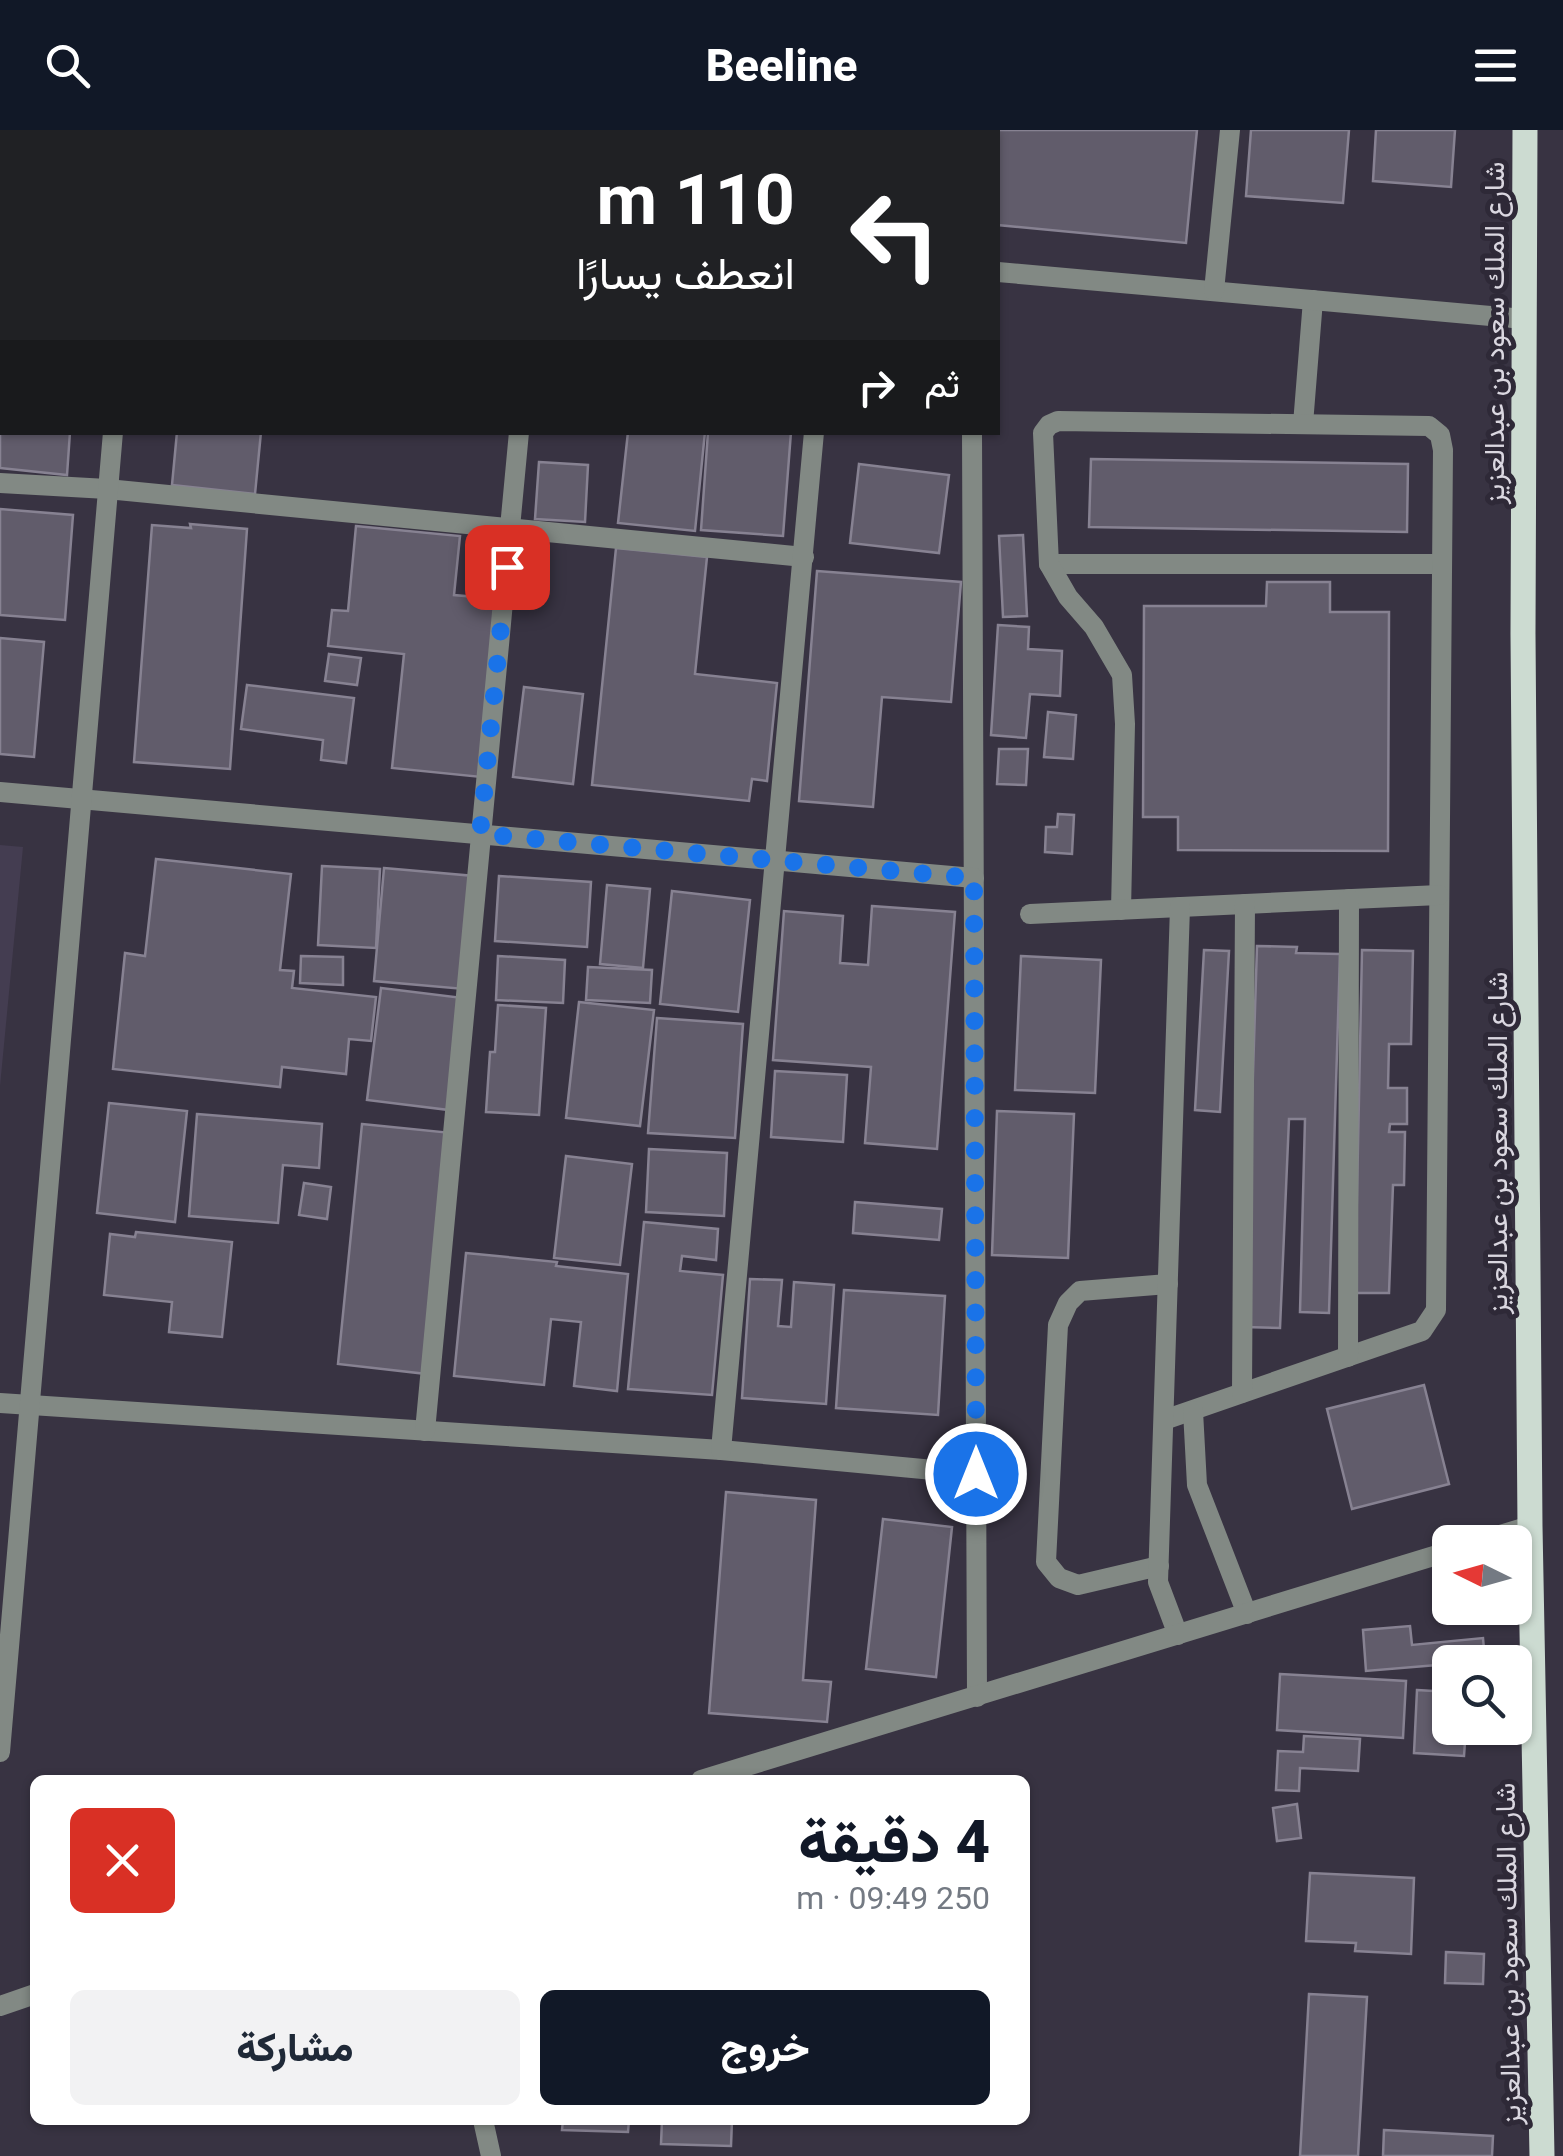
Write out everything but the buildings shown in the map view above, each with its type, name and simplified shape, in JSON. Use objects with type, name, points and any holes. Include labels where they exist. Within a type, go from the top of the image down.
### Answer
[{"type":"main road","name":"شارع الملك سعود بن عبدالعزيز","points":[[1524,130],[1523,634],[1530,1525]]},
{"type":"main road","name":"شارع الملك سعود بن عبدالعزيز","points":[[1532,1625],[1542,2156]]},
{"type":"street","points":[[1214,291],[1230,130]]},
{"type":"street","points":[[1000,272],[1524,319]]},
{"type":"street","points":[[1303,424],[1313,300]]},
{"type":"street","points":[[1121,910],[1122,675],[1049,564],[1043,433],[1058,421],[1428,426],[1440,434],[1443,450],[1436,1310],[1422,1332],[1164,1420]]},
{"type":"street","points":[[0,1752],[112,435]]},
{"type":"street","points":[[425,1431],[519,435]]},
{"type":"street","points":[[720,1450],[814,435]]},
{"type":"street","points":[[972,435],[977,1697]]},
{"type":"street","points":[[0,483],[107,489],[804,557]]},
{"type":"street","points":[[1049,564],[1442,564]]},
{"type":"street","points":[[0,792],[974,878]]},
{"type":"street","points":[[1030,914],[1439,895]]},
{"type":"street","points":[[1348,1357],[1349,899]]},
{"type":"street","points":[[1242,1394],[1245,904]]},
{"type":"street","points":[[1178,1635],[1158,1582],[1180,907]]},
{"type":"street","points":[[1159,1566],[1078,1585],[1059,1578],[1046,1562],[1058,1325],[1068,1303],[1080,1291],[1168,1284]]},
{"type":"street","points":[[0,1403],[720,1450],[976,1474]]},
{"type":"street","points":[[1193,1410],[1196,1485],[1247,1614]]},
{"type":"street","points":[[719,1775],[1432,1557]]},
{"type":"street","points":[[0,2006],[30,1996]]},
{"type":"street","points":[[484,2125],[490,2156]]},
{"type":"shaded area","points":[[0,845],[23,847],[0,1086]]},
{"type":"route","points":[[507,567],[480,834],[974,878],[976,1474]]}]
